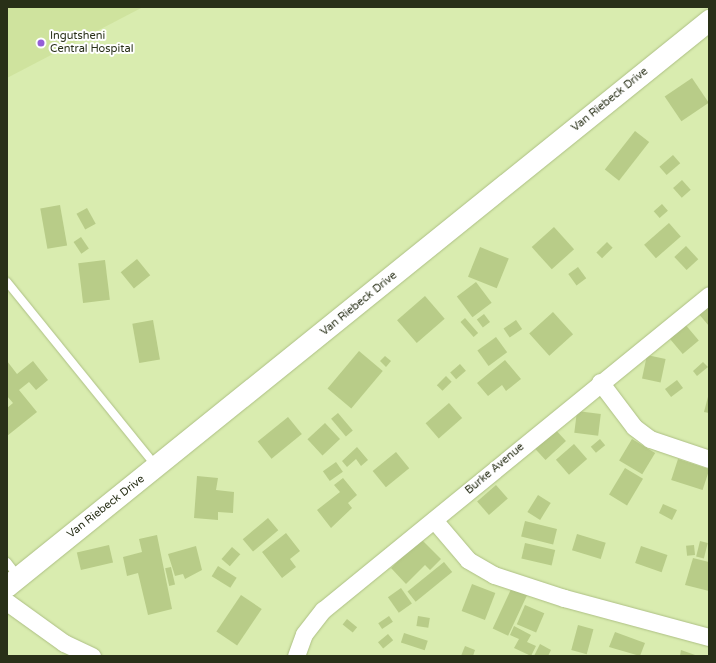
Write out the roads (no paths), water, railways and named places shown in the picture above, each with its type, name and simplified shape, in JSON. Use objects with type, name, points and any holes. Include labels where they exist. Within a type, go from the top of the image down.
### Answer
[{"type":"street","name":"Van Riebeck Drive","points":[[11,575],[157,468],[709,20]]},
{"type":"street","name":"Burke Avenue","points":[[296,656],[304,634],[323,610],[600,382],[709,295]]},
{"type":"street","points":[[600,382],[634,427],[650,440],[709,459]]},
{"type":"street","points":[[434,520],[468,560],[494,575],[564,598],[709,637]]},
{"type":"street","points":[[7,602],[64,643],[92,656]]},
{"type":"lane","points":[[7,282],[157,468]]},
{"type":"place","name":"Ingutsheni Central Hospital","points":[[41,43]]}]
